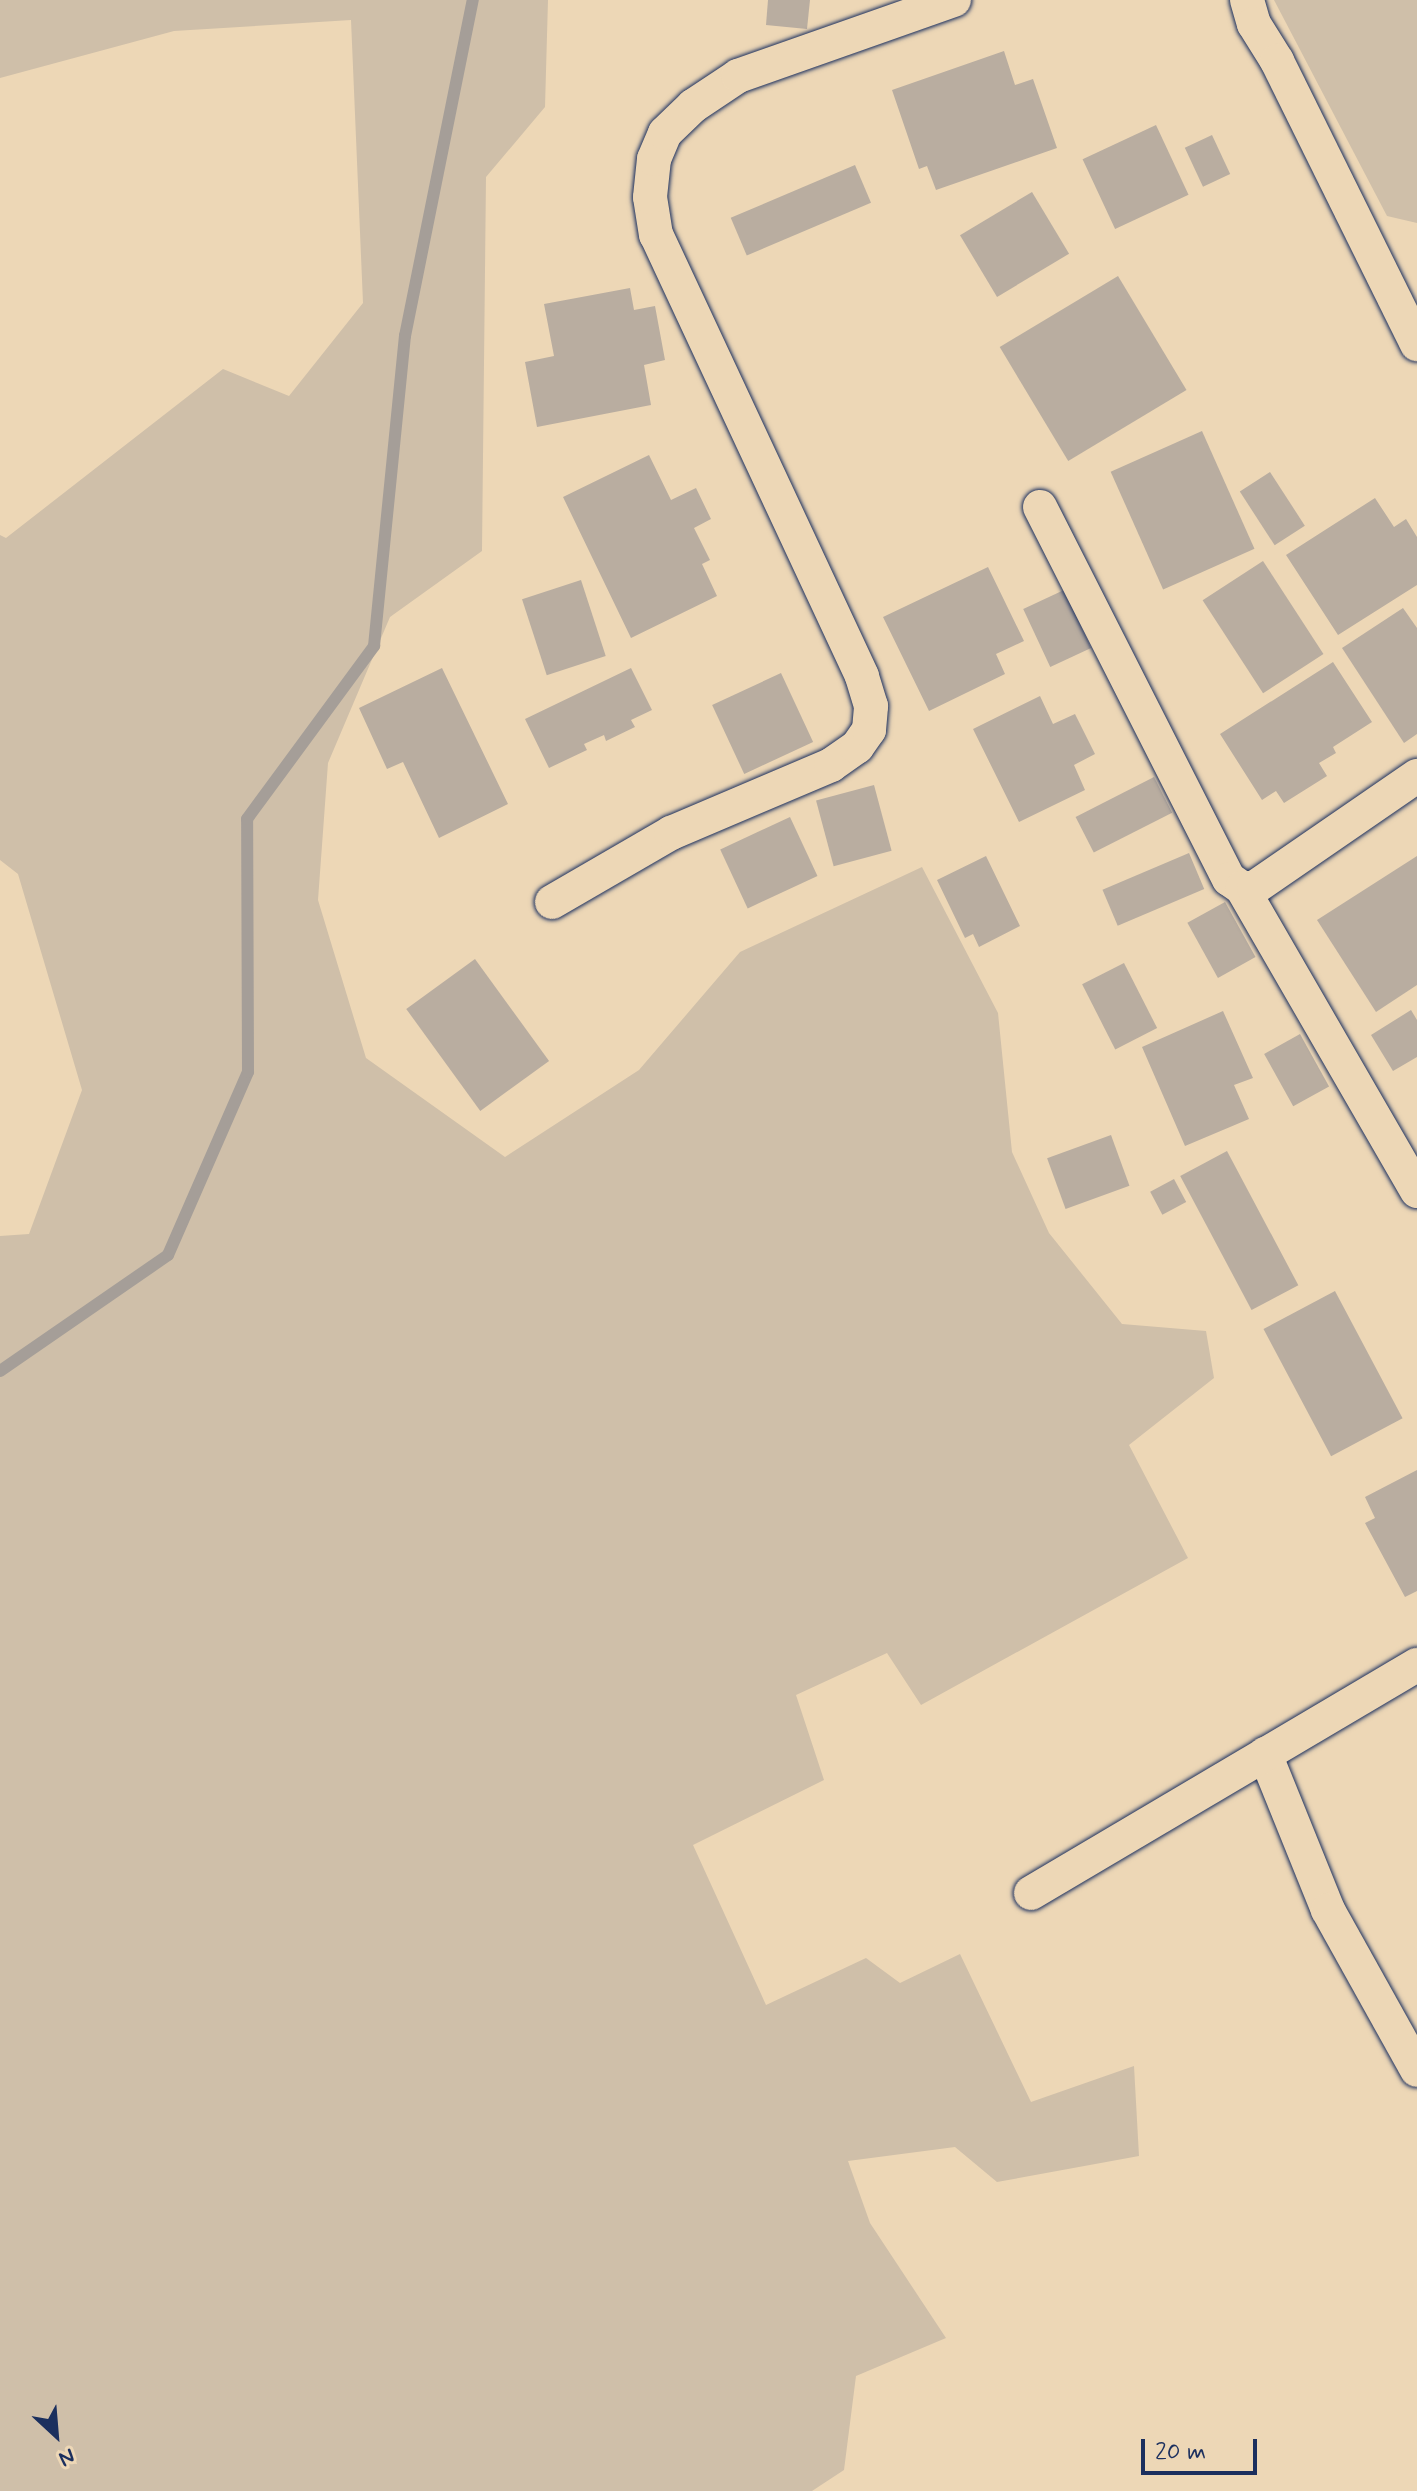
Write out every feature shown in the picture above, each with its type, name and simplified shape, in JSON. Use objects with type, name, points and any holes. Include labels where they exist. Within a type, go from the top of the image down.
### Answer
[{"type":"street","points":[[552,902],[671,833],[831,765],[857,747],[869,730],[871,706],[862,676],[656,235],[651,184],[654,159],[665,133],[693,106],[738,76],[954,0]]},
{"type":"street","points":[[1247,0],[1254,24],[1277,61],[1417,344]]},
{"type":"street","points":[[1040,507],[1229,879],[1242,888],[1417,1191]]},
{"type":"street","points":[[1242,888],[1254,888],[1417,776]]},
{"type":"street","points":[[1031,1893],[1417,1665]]},
{"type":"street","points":[[1265,1754],[1328,1910],[1417,2070]]},
{"type":"shaded area","points":[[0,0],[548,0],[545,107],[486,177],[482,551],[390,617],[328,763],[318,900],[366,1058],[505,1157],[639,1070],[740,952],[922,867],[998,1013],[1012,1152],[1049,1233],[1122,1324],[1206,1331],[1214,1378],[1129,1445],[1188,1558],[921,1705],[887,1653],[796,1695],[824,1780],[693,1845],[766,2005],[866,1958],[900,1983],[960,1954],[1031,2102],[1134,2066],[1139,2156],[997,2182],[955,2147],[848,2161],[870,2223],[946,2338],[856,2376],[844,2470],[812,2491],[0,2491],[0,1236],[29,1234],[82,1090],[18,874],[0,860],[0,535],[6,538],[223,369],[289,396],[363,303],[351,20],[174,31],[0,78]]},
{"type":"shaded area","points":[[1274,0],[1417,0],[1417,223],[1387,216]]},
{"type":"building","points":[[768,0],[810,0],[807,29],[766,25]]},
{"type":"building","points":[[1004,51],[1015,85],[1033,79],[1057,148],[936,190],[927,166],[919,169],[892,90]]},
{"type":"building","points":[[1156,125],[1189,195],[1115,229],[1083,159]]},
{"type":"building","points":[[1212,135],[1230,174],[1203,187],[1185,148]]},
{"type":"building","points":[[855,165],[871,203],[747,255],[731,218]]},
{"type":"building","points":[[1032,192],[1069,254],[997,297],[960,235]]},
{"type":"building","points":[[1118,276],[1187,390],[1068,461],[1000,347]]},
{"type":"building","points":[[630,288],[634,310],[655,306],[665,360],[644,365],[651,405],[537,427],[525,362],[554,356],[544,304]]},
{"type":"building","points":[[1202,431],[1254,549],[1163,590],[1111,472]]},
{"type":"building","points":[[649,455],[671,500],[696,488],[711,519],[694,528],[710,560],[702,564],[717,596],[631,638],[563,497]]},
{"type":"building","points":[[1270,472],[1305,526],[1275,545],[1240,492]]},
{"type":"building","points":[[1375,498],[1394,527],[1406,519],[1417,537],[1417,585],[1338,635],[1286,555]]},
{"type":"building","points":[[1263,561],[1323,654],[1263,693],[1203,600]]},
{"type":"building","points":[[988,567],[1024,641],[996,654],[1005,674],[929,711],[883,617]]},
{"type":"building","points":[[581,580],[606,656],[547,675],[522,599]]},
{"type":"building","points":[[1064,590],[1091,648],[1050,667],[1023,609]]},
{"type":"building","points":[[1403,608],[1417,628],[1417,734],[1404,743],[1342,648]]},
{"type":"building","points":[[1333,662],[1372,722],[1333,747],[1336,753],[1319,763],[1327,776],[1284,803],[1276,791],[1262,800],[1220,734]]},
{"type":"building","points":[[442,668],[508,804],[439,838],[403,762],[387,769],[359,708]]},
{"type":"building","points":[[631,668],[652,710],[631,720],[635,727],[606,741],[604,735],[584,744],[587,750],[549,768],[525,719]]},
{"type":"building","points":[[781,673],[813,742],[744,774],[712,705]]},
{"type":"building","points":[[1040,696],[1053,724],[1075,714],[1095,754],[1074,765],[1085,790],[1019,822],[973,729]]},
{"type":"building","points":[[1154,777],[1172,813],[1094,853],[1076,817]]},
{"type":"building","points":[[874,785],[892,851],[834,866],[816,801]]},
{"type":"building","points":[[790,817],[817,876],[748,908],[720,850]]},
{"type":"building","points":[[1189,853],[1204,889],[1118,926],[1102,890]]},
{"type":"building","points":[[986,856],[1020,926],[979,947],[973,934],[965,938],[937,880]]},
{"type":"building","points":[[1417,856],[1417,985],[1376,1012],[1317,920]]},
{"type":"building","points":[[1225,902],[1256,957],[1218,978],[1187,923]]},
{"type":"building","points":[[475,959],[549,1061],[480,1111],[406,1009]]},
{"type":"building","points":[[1124,963],[1157,1028],[1115,1049],[1082,984]]},
{"type":"building","points":[[1411,1010],[1417,1020],[1417,1057],[1393,1071],[1371,1035]]},
{"type":"building","points":[[1223,1011],[1253,1078],[1234,1085],[1249,1119],[1185,1146],[1142,1047]]},
{"type":"building","points":[[1300,1034],[1329,1086],[1293,1106],[1264,1054]]},
{"type":"building","points":[[1111,1135],[1129,1186],[1066,1209],[1047,1158]]},
{"type":"building","points":[[1227,1151],[1298,1285],[1252,1310],[1180,1176]]},
{"type":"building","points":[[1174,1179],[1186,1202],[1162,1215],[1150,1192]]},
{"type":"building","points":[[1335,1291],[1403,1418],[1331,1456],[1263,1329]]},
{"type":"building","points":[[1417,1470],[1417,1591],[1405,1597],[1365,1523],[1375,1518],[1365,1497]]},
{"type":"waterway","points":[[0,1371],[168,1255],[248,1072],[247,819],[374,646],[405,336],[473,0]]}]
